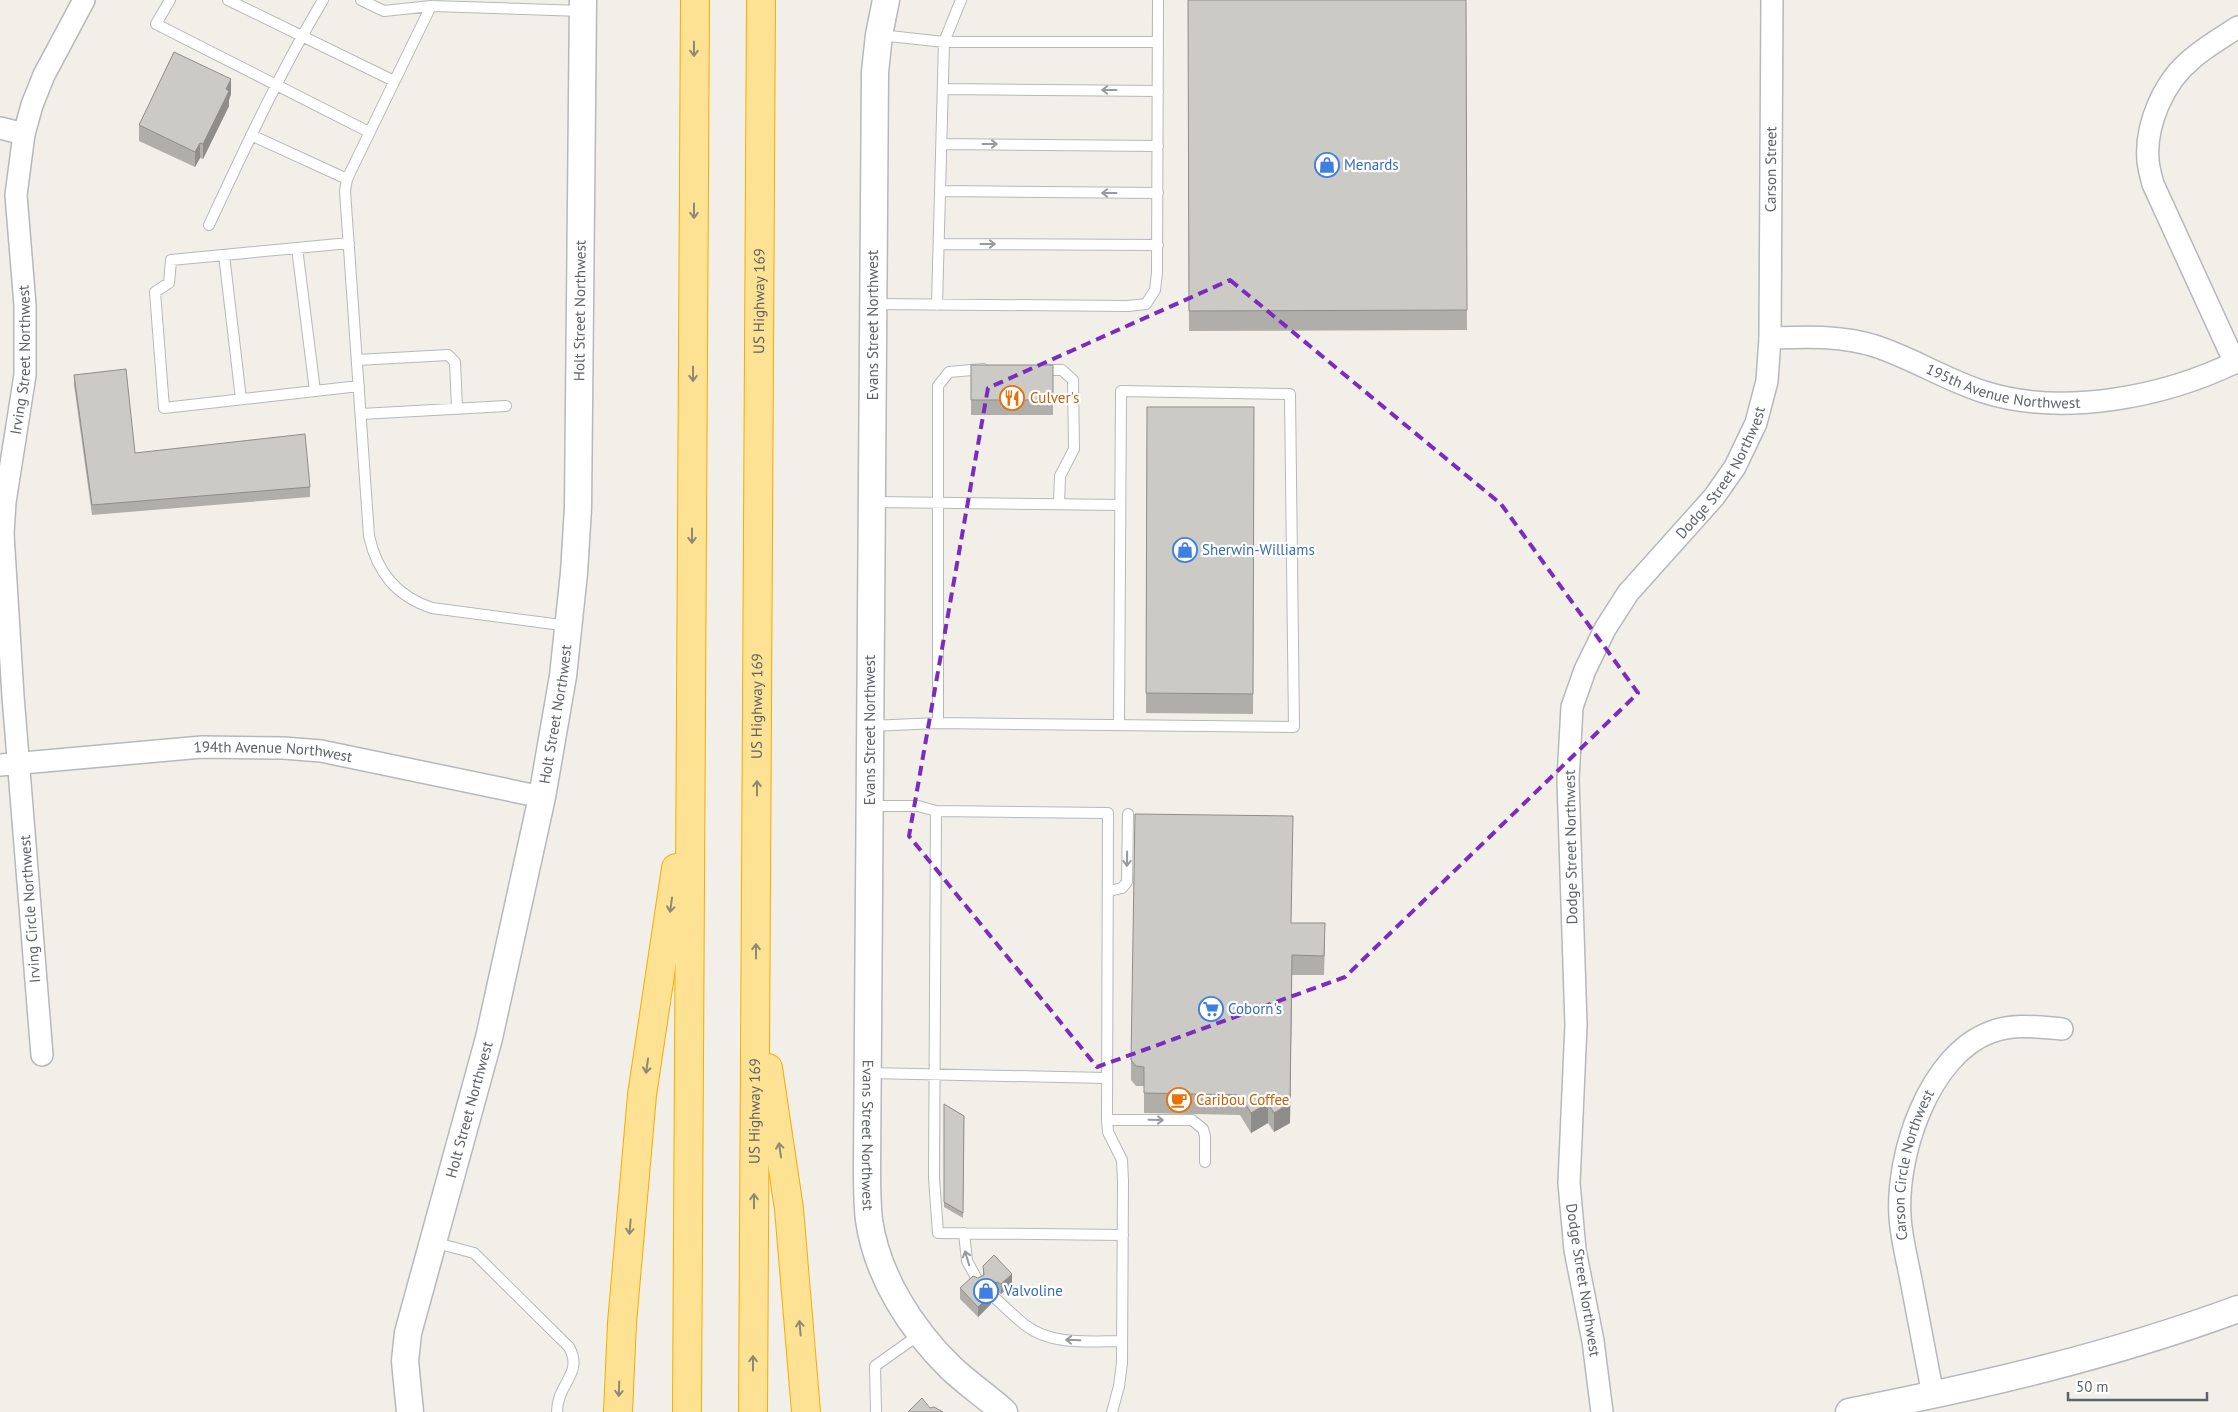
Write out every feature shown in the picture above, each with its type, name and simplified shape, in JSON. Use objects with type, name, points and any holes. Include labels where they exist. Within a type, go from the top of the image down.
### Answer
[{"type":"highway","points":[[687,1412],[695,0]]},
{"type":"highway","name":"US Highway 169","points":[[753,1412],[761,0]]},
{"type":"highway","points":[[618,1412],[622,1323],[642,1095],[691,770]]},
{"type":"highway","points":[[755,979],[789,1209],[806,1412]]},
{"type":"street","name":"Irving Street Northwest","points":[[10,764],[3,534],[8,437],[25,375],[26,342],[16,195],[24,134],[32,105],[44,76],[84,0]]},
{"type":"street","name":"Evans Street Northwest","points":[[886,0],[879,35],[875,72],[869,726],[869,1073],[867,1167],[869,1220],[874,1241],[892,1290],[921,1333],[952,1369],[1004,1412]]},
{"type":"street","name":"Carson Street","points":[[1770,338],[1772,0]]},
{"type":"street","name":"Holt Street Northwest","points":[[410,1412],[406,1376],[406,1348],[433,1242],[490,1038],[542,797],[569,626],[579,499],[583,6]]},
{"type":"street","points":[[2236,362],[2152,184],[2148,161],[2150,133],[2159,102],[2173,80],[2192,59],[2238,27]]},
{"type":"street","points":[[0,128],[24,134]]},
{"type":"street","name":"195th Avenue Northwest","points":[[1770,338],[1831,337],[1875,346],[1984,392],[2030,403],[2088,403],[2178,386],[2236,362]]},
{"type":"street","name":"Dodge Street Northwest","points":[[1602,1412],[1593,1341],[1575,1250],[1569,1183],[1576,1025],[1568,779],[1572,707],[1585,670],[1605,629],[1628,593],[1714,498],[1735,467],[1756,423],[1767,381],[1770,338]]},
{"type":"street","name":"194th Avenue Northwest","points":[[10,764],[202,747],[283,748],[321,751],[542,797]]},
{"type":"street","name":"Irving Circle Northwest","points":[[10,764],[42,1055]]},
{"type":"street","name":"Carson Circle Northwest","points":[[1933,1395],[1900,1217],[1902,1168],[1916,1121],[1938,1078],[1970,1044],[1988,1032],[2023,1026],[2062,1029]]},
{"type":"street","points":[[1848,1412],[1996,1382],[2132,1346],[2238,1309]]},
{"type":"lane","points":[[170,0],[156,24],[369,132]]},
{"type":"lane","points":[[228,0],[394,81]]},
{"type":"lane","points":[[210,224],[276,85],[301,36],[323,0]]},
{"type":"lane","points":[[361,0],[384,11],[431,6],[583,6]]},
{"type":"lane","points":[[384,11],[389,0]]},
{"type":"lane","points":[[938,304],[944,42],[961,0]]},
{"type":"lane","points":[[873,304],[1128,306],[1146,304],[1156,290],[1158,245],[1158,0]]},
{"type":"lane","points":[[431,6],[347,179],[345,191],[369,536],[372,551],[380,568],[395,587],[415,602],[432,608],[569,626]]},
{"type":"lane","points":[[879,35],[944,42],[1158,42]]},
{"type":"lane","points":[[943,89],[1158,91]]},
{"type":"lane","points":[[251,135],[347,179]]},
{"type":"lane","points":[[942,144],[1158,146]]},
{"type":"lane","points":[[940,191],[1158,193]]},
{"type":"lane","points":[[349,243],[171,260],[169,283],[155,292],[164,408],[359,386]]},
{"type":"lane","points":[[939,244],[1158,245]]},
{"type":"lane","points":[[297,248],[315,391]]},
{"type":"lane","points":[[224,255],[241,399]]},
{"type":"lane","points":[[357,360],[448,355],[455,362],[458,408]]},
{"type":"lane","points":[[938,724],[938,386],[949,372],[992,369]]},
{"type":"lane","points":[[1032,370],[1062,370],[1073,380],[1074,449],[1060,476],[1059,504]]},
{"type":"lane","points":[[869,726],[938,724],[1294,727],[1290,394],[1121,391],[1119,725]]},
{"type":"lane","points":[[361,414],[506,406]]},
{"type":"lane","points":[[872,502],[1120,505]]},
{"type":"lane","points":[[870,806],[918,806],[936,811],[1108,813],[1107,1120],[1108,1132],[1122,1160],[1123,1235],[1122,1341],[1119,1386],[1112,1412]]},
{"type":"lane","points":[[936,811],[934,1178],[938,1233],[1123,1235]]},
{"type":"lane","points":[[1109,891],[1122,888],[1127,882],[1128,814]]},
{"type":"lane","points":[[869,1073],[1106,1078]]},
{"type":"lane","points":[[1107,1120],[1192,1120],[1203,1129],[1205,1136],[1205,1162]]},
{"type":"lane","points":[[964,1233],[967,1261],[978,1280]]},
{"type":"lane","points":[[433,1242],[474,1253],[569,1347],[573,1355],[573,1371],[558,1397],[558,1412]]},
{"type":"lane","points":[[996,1299],[1025,1325],[1037,1333],[1068,1340],[1122,1341]]},
{"type":"lane","points":[[876,1412],[875,1366],[921,1333]]},
{"type":"highlighted area","points":[[1230,280],[1501,504],[1638,693],[1345,977],[1097,1067],[909,836],[988,388]]},
{"type":"building","name":"Menards","points":[[1188,0],[1466,0],[1467,310],[1189,311]]},
{"type":"building","points":[[174,52],[231,79],[226,89],[229,91],[203,144],[200,143],[195,152],[139,125]]},
{"type":"building","points":[[971,365],[1053,365],[1053,400],[971,400]]},
{"type":"building","points":[[126,369],[135,453],[305,434],[310,487],[92,505],[74,375]]},
{"type":"building","points":[[1147,407],[1254,407],[1253,694],[1146,693]]},
{"type":"building","name":"Coborn's","points":[[1135,814],[1293,816],[1291,923],[1325,923],[1324,956],[1292,955],[1290,1103],[1274,1113],[1268,1103],[1251,1113],[1240,1095],[1144,1093],[1144,1067],[1136,1066],[1131,1060]]},
{"type":"building","points":[[944,1104],[964,1116],[963,1213],[944,1202]]},
{"type":"building","points":[[994,1255],[1012,1274],[1001,1284],[997,1282],[991,1284],[989,1288],[991,1294],[978,1307],[960,1288],[973,1276],[978,1278],[984,1275],[983,1266]]},
{"type":"building","points":[[922,1398],[930,1408],[934,1407],[943,1412],[908,1412]]},
{"type":"place","name":"Menards","points":[[1327,165]]},
{"type":"place","name":"Culver's","points":[[1012,398]]},
{"type":"place","name":"Sherwin-Williams","points":[[1185,550]]},
{"type":"place","name":"Coborn's","points":[[1211,1009]]},
{"type":"place","name":"Caribou Coffee","points":[[1179,1100]]},
{"type":"place","name":"Valvoline","points":[[986,1291]]}]
